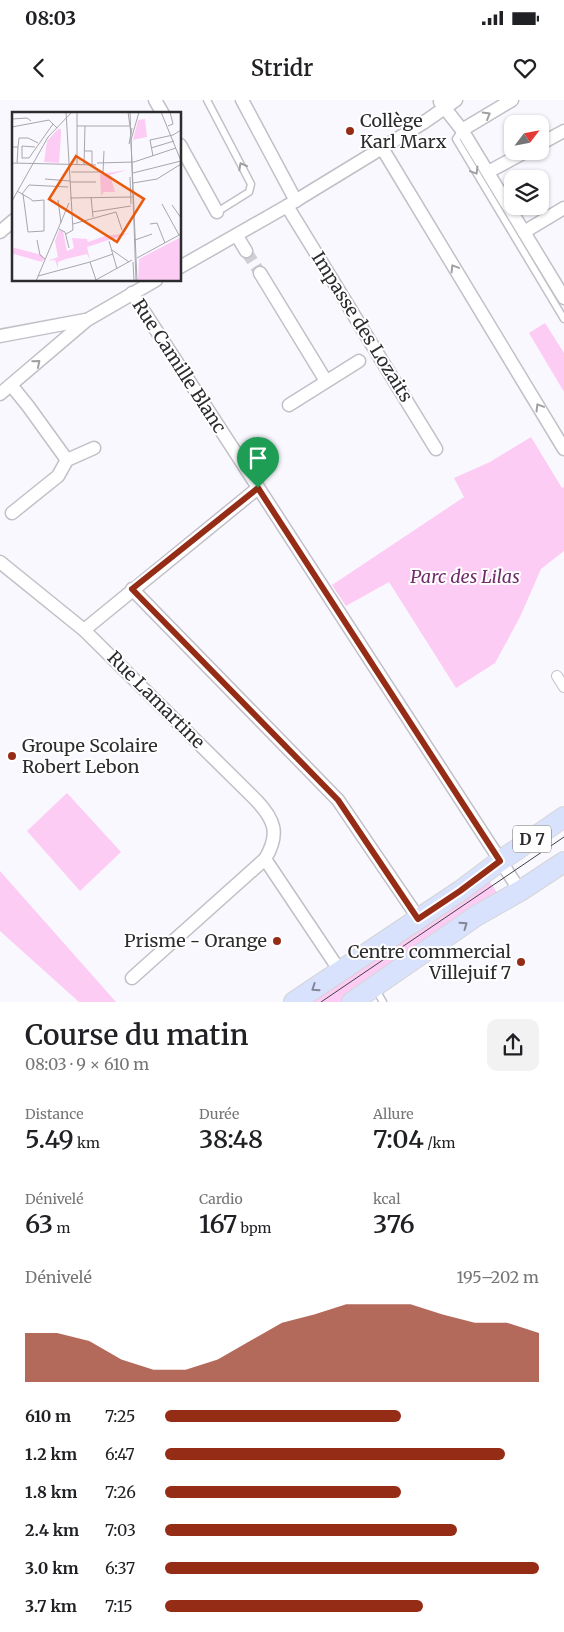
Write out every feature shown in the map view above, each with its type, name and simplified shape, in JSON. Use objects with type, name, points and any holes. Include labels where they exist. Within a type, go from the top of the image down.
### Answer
[{"type":"main road","name":"D 7","points":[[294,1002],[460,891],[564,816]]},
{"type":"main road","name":"D 7","points":[[352,1002],[379,994],[476,916],[520,891],[564,862]]},
{"type":"street","points":[[155,100],[162,112]]},
{"type":"street","name":"Impasse des Lozaits","points":[[242,100],[292,204],[436,449]]},
{"type":"street","points":[[181,266],[292,204],[423,123],[442,104],[456,100]]},
{"type":"street","points":[[462,130],[512,100]]},
{"type":"street","points":[[442,104],[462,130],[564,298]]},
{"type":"street","points":[[549,139],[564,131]]},
{"type":"street","points":[[181,147],[217,212]]},
{"type":"street","points":[[382,148],[564,449]]},
{"type":"street","points":[[488,172],[510,160]]},
{"type":"street","points":[[524,232],[564,208]]},
{"type":"street","points":[[0,232],[12,222]]},
{"type":"street","points":[[237,236],[246,251]]},
{"type":"street","points":[[260,273],[326,381]]},
{"type":"street","points":[[0,394],[88,320],[154,281]]},
{"type":"street","name":"Rue Camille Blanc","points":[[132,293],[520,891]]},
{"type":"street","points":[[0,336],[88,320]]},
{"type":"street","points":[[289,404],[359,361]]},
{"type":"street","points":[[11,385],[66,460]]},
{"type":"street","points":[[12,513],[58,476],[66,460],[94,448]]},
{"type":"street","points":[[84,630],[258,488]]},
{"type":"street","name":"Rue Lamartine","points":[[0,562],[84,630],[265,810],[274,827],[272,849],[266,860]]},
{"type":"street","points":[[132,589],[338,800],[418,919]]},
{"type":"street","points":[[557,676],[564,687]]},
{"type":"street","points":[[132,978],[266,860],[340,972]]},
{"type":"lane","points":[[207,100],[251,184],[249,192],[217,212]]},
{"type":"lane","points":[[462,130],[456,139],[564,319]]},
{"type":"green space","points":[[545,323],[564,353],[564,392],[529,333]]},
{"type":"green space","name":"Parc des Lilas","points":[[531,437],[562,488],[564,487],[564,551],[541,569],[520,617],[495,663],[456,688],[389,582],[346,606],[332,585],[464,497],[454,478],[490,462]]},
{"type":"green space","points":[[67,793],[121,852],[80,891],[27,831]]},
{"type":"green space","points":[[0,871],[116,1002],[79,1002],[0,931]]},
{"type":"green space","points":[[488,879],[500,897],[481,907],[340,1002],[312,1002]]},
{"type":"tunnel","points":[[246,251],[260,273]]},
{"type":"tram line","points":[[321,1002],[564,837]]},
{"type":"place","name":"Collège Karl Marx","points":[[350,131]]},
{"type":"place","name":"Groupe Scolaire Robert Lebon","points":[[12,756]]},
{"type":"place","name":"Prisme - Orange","points":[[277,941]]},
{"type":"place","name":"Centre commercial Villejuif 7","points":[[521,962]]},
{"type":"route","points":[[258,488],[500,861],[418,919],[338,800],[132,589],[258,488]]}]
